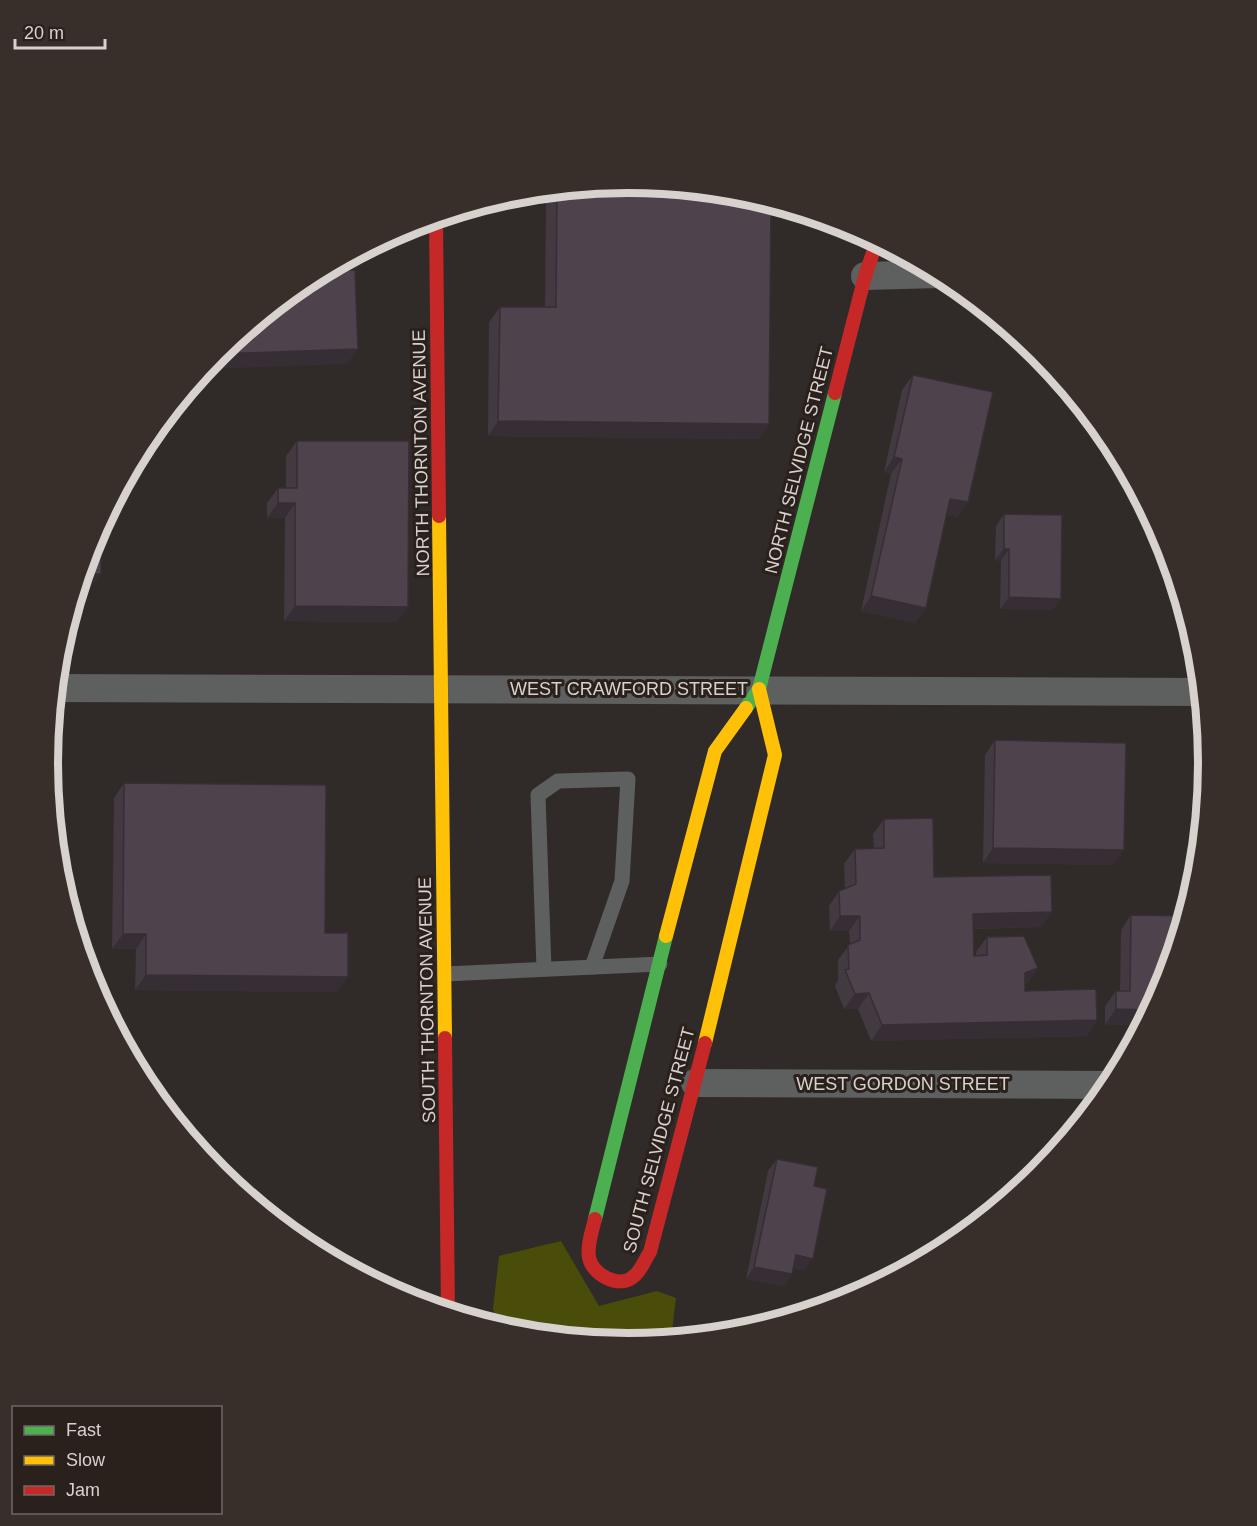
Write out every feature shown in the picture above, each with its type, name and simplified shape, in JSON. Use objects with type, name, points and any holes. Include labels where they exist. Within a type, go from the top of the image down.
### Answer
[{"type":"street","name":"NORTH THORNTON AVENUE","points":[[436,226],[441,688]]},
{"type":"street","name":"NORTH SELVIDGE STREET","points":[[759,689],[865,276],[874,249]]},
{"type":"street","points":[[865,276],[922,274]]},
{"type":"street","name":"WEST CRAWFORD STREET","points":[[63,688],[1194,692]]},
{"type":"street","name":"SOUTH THORNTON AVENUE","points":[[441,688],[448,1304]]},
{"type":"street","name":"SOUTH SELVIDGE STREET","points":[[759,689],[775,755],[695,1083],[650,1252],[634,1277],[624,1281],[611,1280],[594,1270],[589,1259],[591,1229],[715,752],[759,689]]},
{"type":"street","name":"WEST GORDON STREET","points":[[695,1083],[1099,1085]]},
{"type":"lane","points":[[544,969],[538,795],[558,781],[628,779],[622,881],[592,967]]},
{"type":"lane","points":[[444,974],[660,964]]},
{"type":"shaded area","points":[[561,1241],[599,1306],[657,1291],[676,1298],[672,1331],[591,1332],[496,1317],[493,1309],[499,1256]]},
{"type":"building","points":[[591,194],[666,194],[703,198],[771,211],[769,424],[498,421],[500,307],[556,307],[557,198]]},
{"type":"building","points":[[342,270],[355,270],[358,349],[232,353],[282,311]]},
{"type":"building","points":[[913,375],[993,392],[968,502],[950,499],[926,608],[871,596],[902,459],[894,457]]},
{"type":"building","points":[[297,441],[409,441],[408,607],[295,606],[295,503],[278,503],[278,488],[297,488]]},
{"type":"building","points":[[1004,514],[1062,515],[1061,599],[1009,597],[1009,549],[1004,549]]},
{"type":"building","points":[[101,548],[101,574],[91,574]]},
{"type":"building","points":[[995,740],[1126,743],[1124,850],[993,848]]},
{"type":"building","points":[[124,783],[326,785],[325,933],[348,933],[348,977],[146,975],[146,934],[123,934]]},
{"type":"building","points":[[933,818],[934,877],[1051,875],[1052,912],[973,914],[974,956],[987,955],[987,937],[1024,936],[1038,968],[1025,973],[1025,991],[1096,989],[1097,1020],[882,1025],[869,993],[855,994],[845,970],[849,969],[848,945],[860,940],[860,916],[840,916],[839,891],[856,884],[855,849],[884,848],[884,819]]},
{"type":"building","points":[[1131,915],[1177,916],[1142,1010],[1116,1009],[1116,991],[1130,991]]},
{"type":"building","points":[[777,1159],[818,1167],[814,1186],[827,1189],[813,1259],[796,1255],[792,1274],[754,1267]]},
{"type":"traffic: fast","points":[[746,708],[759,689],[835,393]]},
{"type":"traffic: fast","points":[[595,1219],[666,936]]},
{"type":"traffic: slow","points":[[439,516],[445,1038]]},
{"type":"traffic: slow","points":[[705,1043],[775,755],[759,689]]},
{"type":"traffic: slow","points":[[666,936],[715,751],[746,708]]},
{"type":"traffic: jam","points":[[436,226],[439,516]]},
{"type":"traffic: jam","points":[[835,393],[865,276],[874,249]]},
{"type":"traffic: jam","points":[[445,1038],[448,1304]]},
{"type":"traffic: jam","points":[[595,1219],[589,1248],[591,1263],[600,1274],[607,1278],[614,1281],[628,1280],[639,1271],[650,1252],[705,1043]]}]
